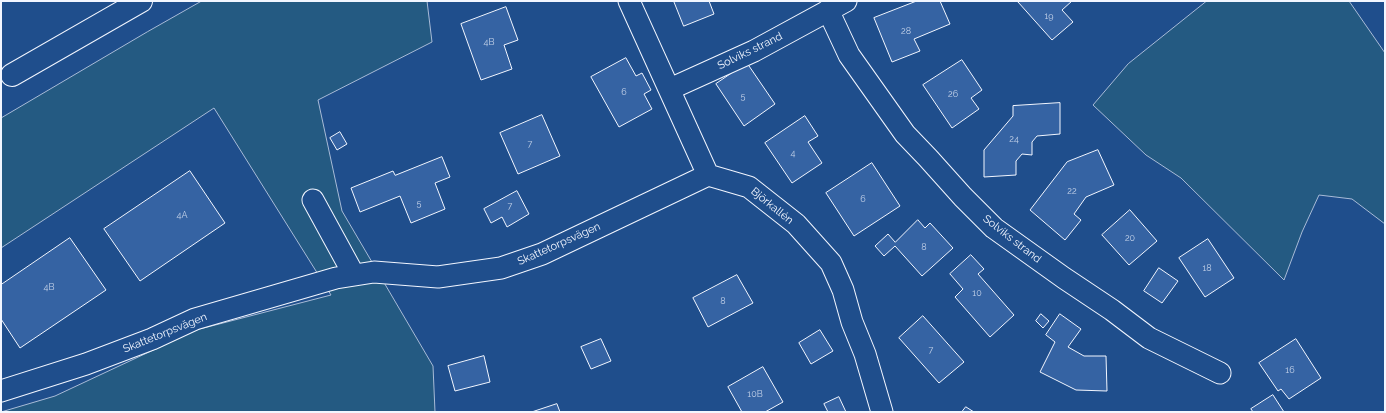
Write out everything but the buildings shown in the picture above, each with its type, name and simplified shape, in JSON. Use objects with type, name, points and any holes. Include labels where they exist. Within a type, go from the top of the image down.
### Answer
[{"type":"highway","points":[[12,75],[141,1]]},
{"type":"street","points":[[629,1],[708,175]]},
{"type":"street","name":"Solviks strand","points":[[670,89],[754,51],[837,6],[849,55],[905,134],[963,198],[994,228],[1112,310],[1149,338],[1220,373]]},
{"type":"street","name":"Skattetorpsvägen","points":[[1,391],[86,364],[152,339],[195,319],[336,278],[374,272],[438,278],[501,268],[542,254],[708,175]]},
{"type":"street","name":"Björkallén","points":[[708,175],[749,187],[796,224],[831,263],[843,290],[852,322],[865,354],[882,412]]},
{"type":"street","points":[[313,200],[354,275]]},
{"type":"shaded area","points":[[202,1],[427,1],[432,42],[318,100],[342,211],[433,366],[435,412],[1,412],[55,396],[196,330],[331,295],[214,108],[1,248],[1,118]]},
{"type":"shaded area","points":[[1207,1],[1349,1],[1385,53],[1385,224],[1352,199],[1319,195],[1302,232],[1284,280],[1181,178],[1146,155],[1093,105],[1128,64]]}]
